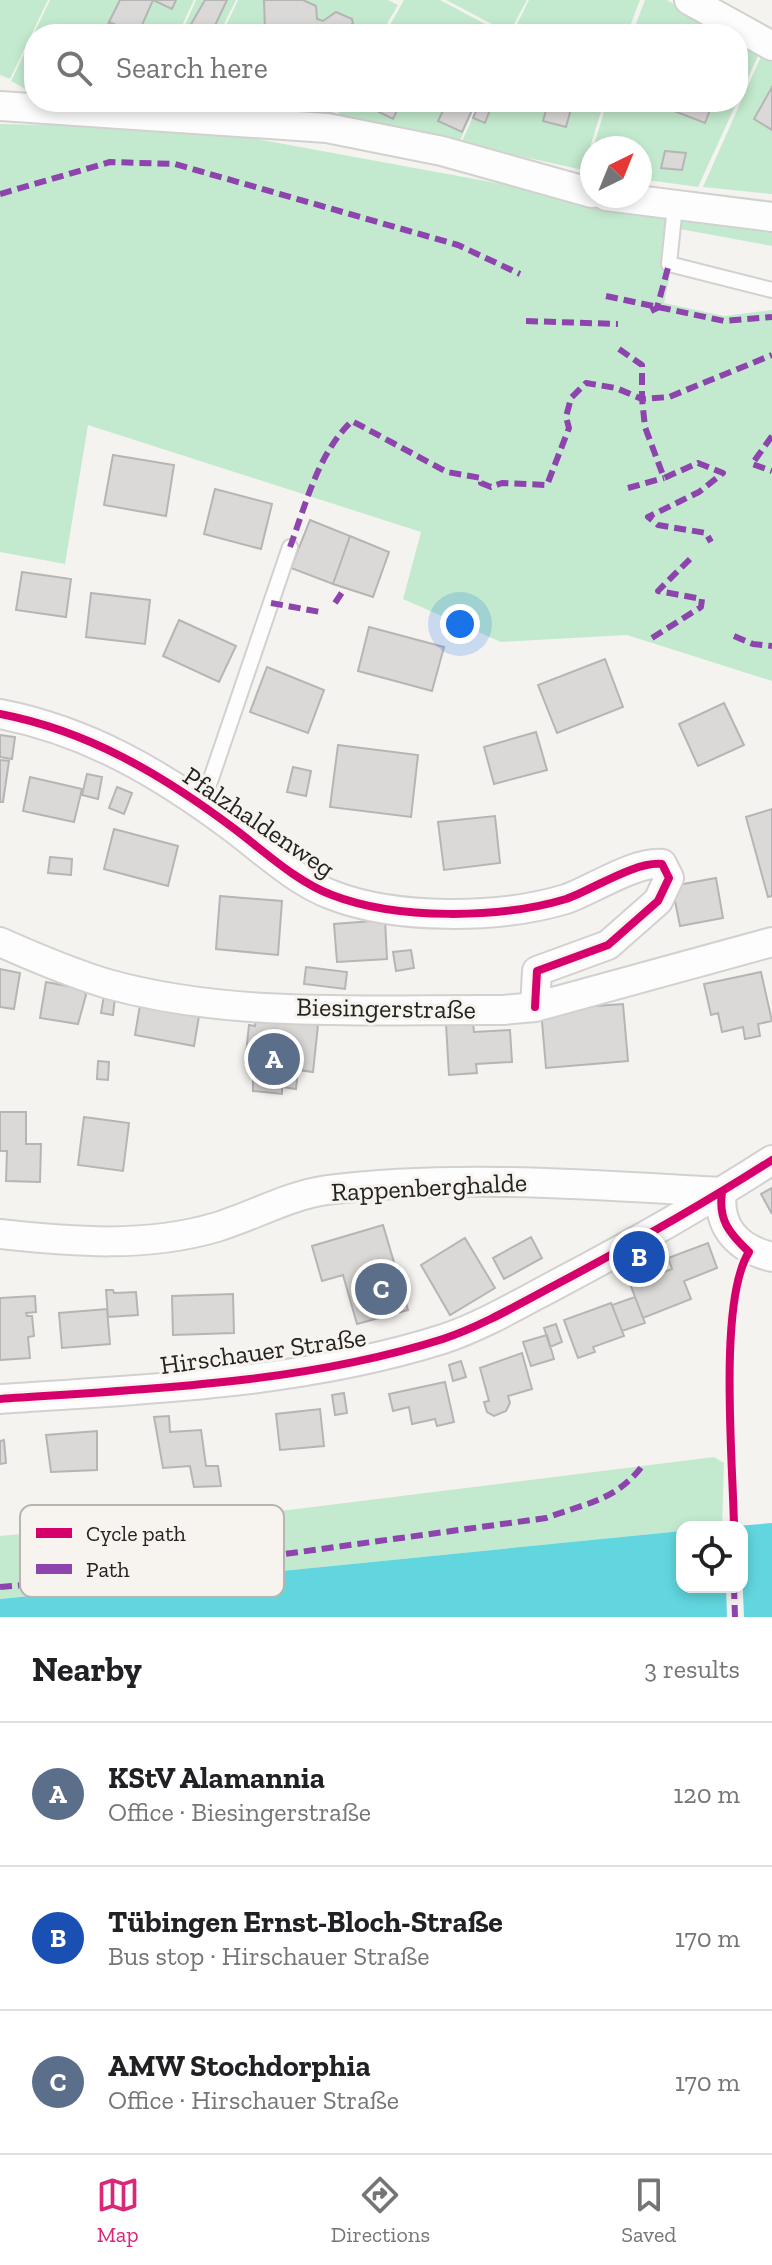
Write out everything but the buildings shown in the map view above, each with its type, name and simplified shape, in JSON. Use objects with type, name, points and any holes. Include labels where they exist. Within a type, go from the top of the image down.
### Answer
[{"type":"street","points":[[689,0],[732,24]]},
{"type":"street","points":[[748,33],[772,46]]},
{"type":"street","points":[[0,106],[24,108]]},
{"type":"street","points":[[89,112],[327,128],[442,151],[580,190]]},
{"type":"street","points":[[652,203],[772,217]]},
{"type":"street","name":"Pfalzhaldenweg","points":[[0,714],[83,736],[119,753],[202,805],[301,879],[332,896],[395,911],[467,912],[521,908],[567,898],[645,866],[662,864],[669,878],[658,901],[608,945],[537,971],[535,1007]]},
{"type":"street","name":"Biesingerstraße","points":[[0,942],[59,968],[109,984],[233,1005],[503,1010],[535,1007],[772,942]]},
{"type":"street","name":"Hirschauer Straße","points":[[0,1399],[233,1380],[323,1367],[444,1339],[534,1297],[722,1192],[772,1160]]},
{"type":"street","name":"Rappenberghalde","points":[[0,1234],[107,1242],[160,1240],[216,1227],[324,1190],[518,1181],[722,1192]]},
{"type":"street","points":[[722,1192],[719,1210],[734,1238],[749,1252],[772,1257]]},
{"type":"lane","points":[[675,206],[669,264],[772,290]]},
{"type":"lane","points":[[202,805],[290,547]]},
{"type":"green space","points":[[0,0],[48,0],[36,24],[24,24],[24,50],[10,79],[0,75]]},
{"type":"green space","points":[[50,0],[194,0],[183,24],[38,24]]},
{"type":"green space","points":[[196,0],[236,0],[224,24],[185,24]]},
{"type":"green space","points":[[238,0],[388,0],[398,5],[387,24],[227,24]]},
{"type":"green space","points":[[404,0],[440,0],[485,24],[391,24]]},
{"type":"green space","points":[[446,0],[527,0],[514,24],[492,24]]},
{"type":"green space","points":[[529,0],[640,0],[631,24],[517,24]]},
{"type":"green space","points":[[645,0],[667,0],[709,24],[636,24]]},
{"type":"green space","points":[[748,45],[760,52],[748,78]]},
{"type":"green space","points":[[763,52],[772,57],[772,194],[703,187],[736,112],[748,112],[748,86]]},
{"type":"green space","points":[[24,54],[24,88],[11,81]]},
{"type":"green space","points":[[299,112],[334,112],[332,115]]},
{"type":"green space","points":[[339,112],[473,112],[459,143],[337,116]]},
{"type":"green space","points":[[475,112],[601,112],[594,136],[580,136],[580,169],[461,143]]},
{"type":"green space","points":[[604,112],[732,112],[698,187],[652,181],[652,136],[597,136]]},
{"type":"green space","points":[[0,124],[197,128],[580,198],[580,208],[632,208],[772,227],[772,246],[680,229],[664,303],[724,316],[772,310],[772,681],[627,635],[501,642],[403,599],[421,532],[88,425],[65,564],[0,552]]},
{"type":"green space","points":[[714,1457],[724,1463],[722,1521],[676,1521],[676,1532],[284,1571],[284,1511]]},
{"type":"green space","points":[[20,1534],[20,1597],[0,1599],[0,1536]]},
{"type":"water","points":[[772,1523],[772,1617],[0,1617],[0,1599],[20,1597],[284,1597],[284,1571],[676,1532],[676,1593],[748,1593],[748,1525]]},
{"type":"pier","points":[[726,1593],[743,1593],[744,1617],[727,1617]]},
{"type":"marked path","points":[[0,194],[110,162],[175,164],[458,245],[520,274]]},
{"type":"marked path","points":[[651,311],[657,308],[669,264]]},
{"type":"marked path","points":[[606,296],[724,321],[772,317]]},
{"type":"marked path","points":[[526,321],[618,324]]},
{"type":"marked path","points":[[619,349],[642,365],[642,399],[669,397],[772,355]]},
{"type":"marked path","points":[[290,547],[322,464],[330,448],[352,421],[447,472],[481,478],[481,483],[491,487],[502,483],[547,485],[569,428],[566,417],[571,398],[586,383],[616,388],[642,399],[645,427],[664,478],[698,463],[723,473],[699,492],[648,517],[658,525],[706,533],[711,542]]},
{"type":"marked path","points":[[772,436],[752,464],[772,471]]},
{"type":"marked path","points":[[628,488],[664,478]]},
{"type":"marked path","points":[[652,638],[701,607],[702,599],[658,591],[694,555]]},
{"type":"marked path","points":[[335,603],[345,588]]},
{"type":"marked path","points":[[271,603],[320,612]]},
{"type":"marked path","points":[[734,636],[753,644],[772,646]]},
{"type":"marked path","points":[[284,1554],[546,1518],[611,1494],[643,1465]]},
{"type":"marked path","points":[[0,1587],[20,1585]]},
{"type":"marked path","points":[[734,1593],[735,1617]]},
{"type":"cycle path","points":[[0,714],[63,731],[151,772],[305,882],[358,903],[417,913],[511,910],[566,899],[627,871],[662,864],[669,878],[658,901],[608,945],[537,971],[535,1007]]},
{"type":"cycle path","points":[[0,1399],[279,1375],[335,1366],[443,1339],[501,1314],[612,1254],[772,1160]]},
{"type":"cycle path","points":[[722,1192],[726,1225],[749,1252],[739,1275],[730,1344],[734,1521]]},
{"type":"place","name":"KStV Alamannia","points":[[274,1059]]},
{"type":"place","name":"Tübingen Ernst-Bloch-Straße","points":[[639,1257]]},
{"type":"place","name":"AMW Stochdorphia","points":[[381,1289]]}]
